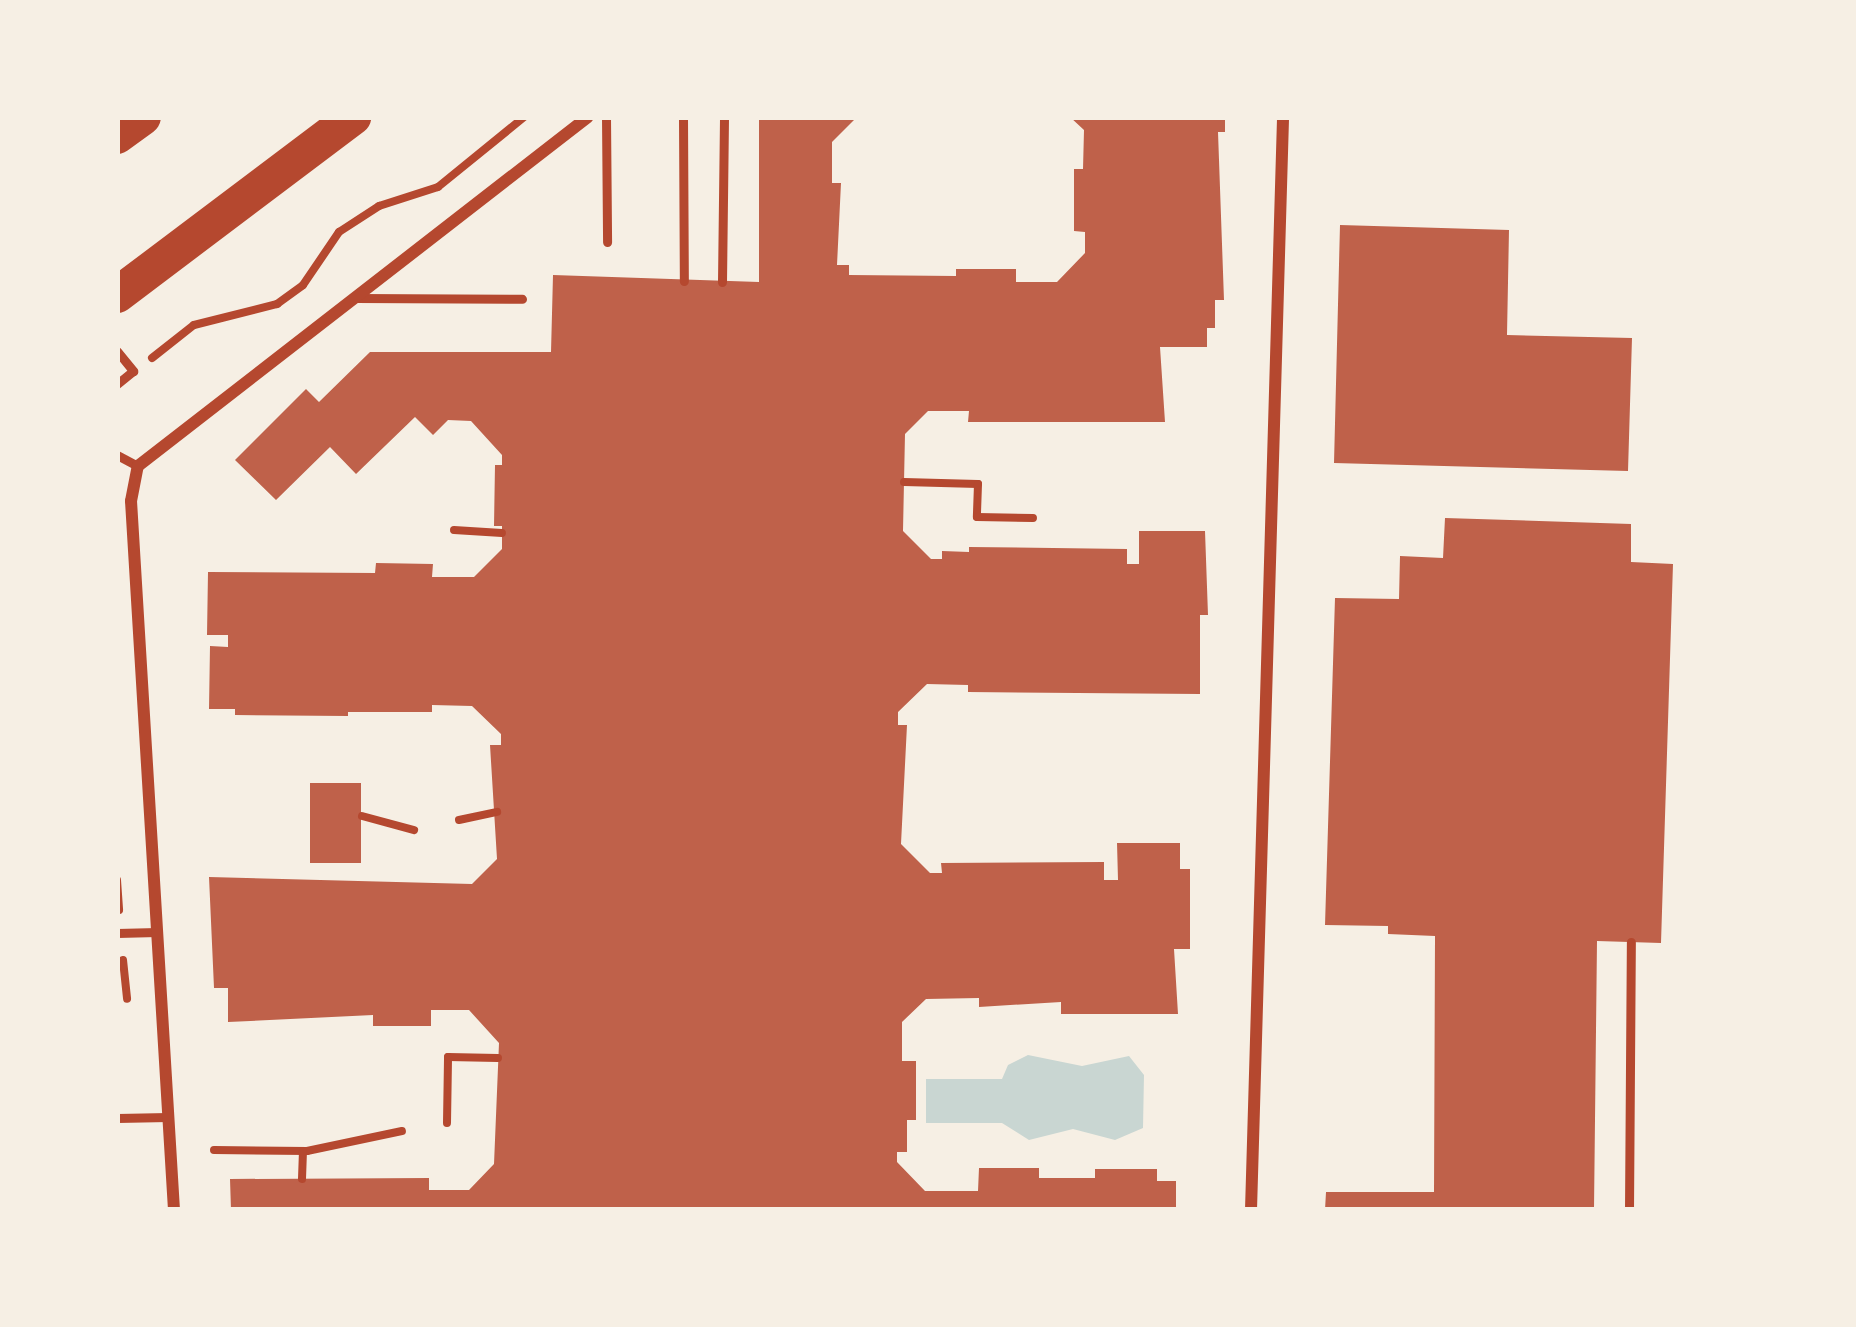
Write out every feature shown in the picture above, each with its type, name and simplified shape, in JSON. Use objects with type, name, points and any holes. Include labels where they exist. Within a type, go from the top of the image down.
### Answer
[{"type":"highway","points":[[117,136],[143,117]]},
{"type":"highway","points":[[117,295],[353,117]]},
{"type":"street","points":[[174,1210],[131,501],[138,466],[588,117]]},
{"type":"street","points":[[1251,1210],[1283,117]]},
{"type":"lane","points":[[606,117],[608,242]]},
{"type":"lane","points":[[683,117],[684,281]]},
{"type":"lane","points":[[722,282],[724,117]]},
{"type":"lane","points":[[356,298],[522,299]]},
{"type":"lane","points":[[117,351],[133,370],[117,384]]},
{"type":"lane","points":[[117,455],[138,466]]},
{"type":"lane","points":[[117,933],[157,932]]},
{"type":"lane","points":[[1630,1210],[1631,942]]},
{"type":"lane","points":[[117,1118],[168,1117]]},
{"type":"path","points":[[141,371],[194,325],[277,304],[303,285],[339,232],[379,206],[438,187],[524,117]]},
{"type":"path","points":[[904,482],[978,484],[977,518],[1034,518]]},
{"type":"path","points":[[454,530],[502,533]]},
{"type":"path","points":[[459,820],[496,812]]},
{"type":"path","points":[[362,817],[414,830]]},
{"type":"path","points":[[447,1124],[448,1057],[498,1058]]},
{"type":"path","points":[[214,1150],[302,1151],[402,1131]]},
{"type":"path","points":[[302,1151],[302,1179]]},
{"type":"shaded area","points":[[1028,1055],[1082,1066],[1129,1056],[1144,1075],[1143,1128],[1115,1140],[1073,1129],[1029,1140],[1002,1123],[926,1123],[926,1079],[1002,1079],[1008,1065]]},
{"type":"building","points":[[759,117],[857,117],[832,142],[832,183],[841,183],[837,265],[849,265],[849,275],[956,276],[956,269],[1016,269],[1016,282],[1057,282],[1085,253],[1085,232],[1074,231],[1074,169],[1083,169],[1084,130],[1070,117],[1225,117],[1225,132],[1218,132],[1224,300],[1215,300],[1215,328],[1207,328],[1207,347],[1160,347],[1165,422],[968,422],[969,411],[928,411],[905,434],[903,531],[931,559],[942,559],[942,551],[969,552],[969,547],[1127,549],[1127,564],[1139,564],[1139,531],[1205,531],[1208,615],[1200,615],[1200,694],[968,692],[968,685],[927,684],[898,712],[898,725],[907,725],[901,844],[930,873],[942,873],[941,863],[1104,862],[1104,880],[1118,880],[1117,843],[1180,843],[1180,869],[1190,869],[1190,949],[1174,949],[1178,1014],[1061,1014],[1061,1002],[979,1007],[979,998],[926,999],[902,1022],[902,1061],[916,1061],[916,1120],[907,1120],[907,1152],[897,1152],[897,1162],[925,1191],[978,1191],[979,1168],[1039,1168],[1039,1178],[1095,1178],[1095,1169],[1157,1169],[1157,1181],[1176,1181],[1176,1210],[231,1210],[230,1179],[429,1178],[429,1190],[469,1190],[494,1164],[499,1043],[469,1010],[431,1010],[431,1026],[373,1026],[373,1015],[228,1022],[228,988],[214,988],[209,877],[472,884],[497,859],[490,745],[501,745],[501,734],[472,706],[432,705],[432,712],[348,712],[348,716],[235,715],[235,709],[209,709],[210,646],[228,647],[228,635],[207,635],[208,572],[375,573],[376,563],[433,564],[432,577],[474,577],[502,549],[502,526],[494,526],[495,465],[502,465],[502,455],[471,421],[448,420],[433,435],[415,417],[356,474],[330,447],[276,500],[235,460],[306,389],[319,402],[370,352],[551,352],[553,275],[759,282]]},
{"type":"building","points":[[1340,225],[1509,230],[1507,335],[1632,338],[1628,471],[1334,463]]},
{"type":"building","points":[[1445,518],[1631,524],[1631,562],[1673,564],[1661,943],[1597,941],[1594,1210],[1325,1210],[1326,1192],[1434,1192],[1435,936],[1388,934],[1388,926],[1325,925],[1335,598],[1399,599],[1400,556],[1443,558]]},
{"type":"building","points":[[310,783],[361,783],[361,863],[310,863]]}]
